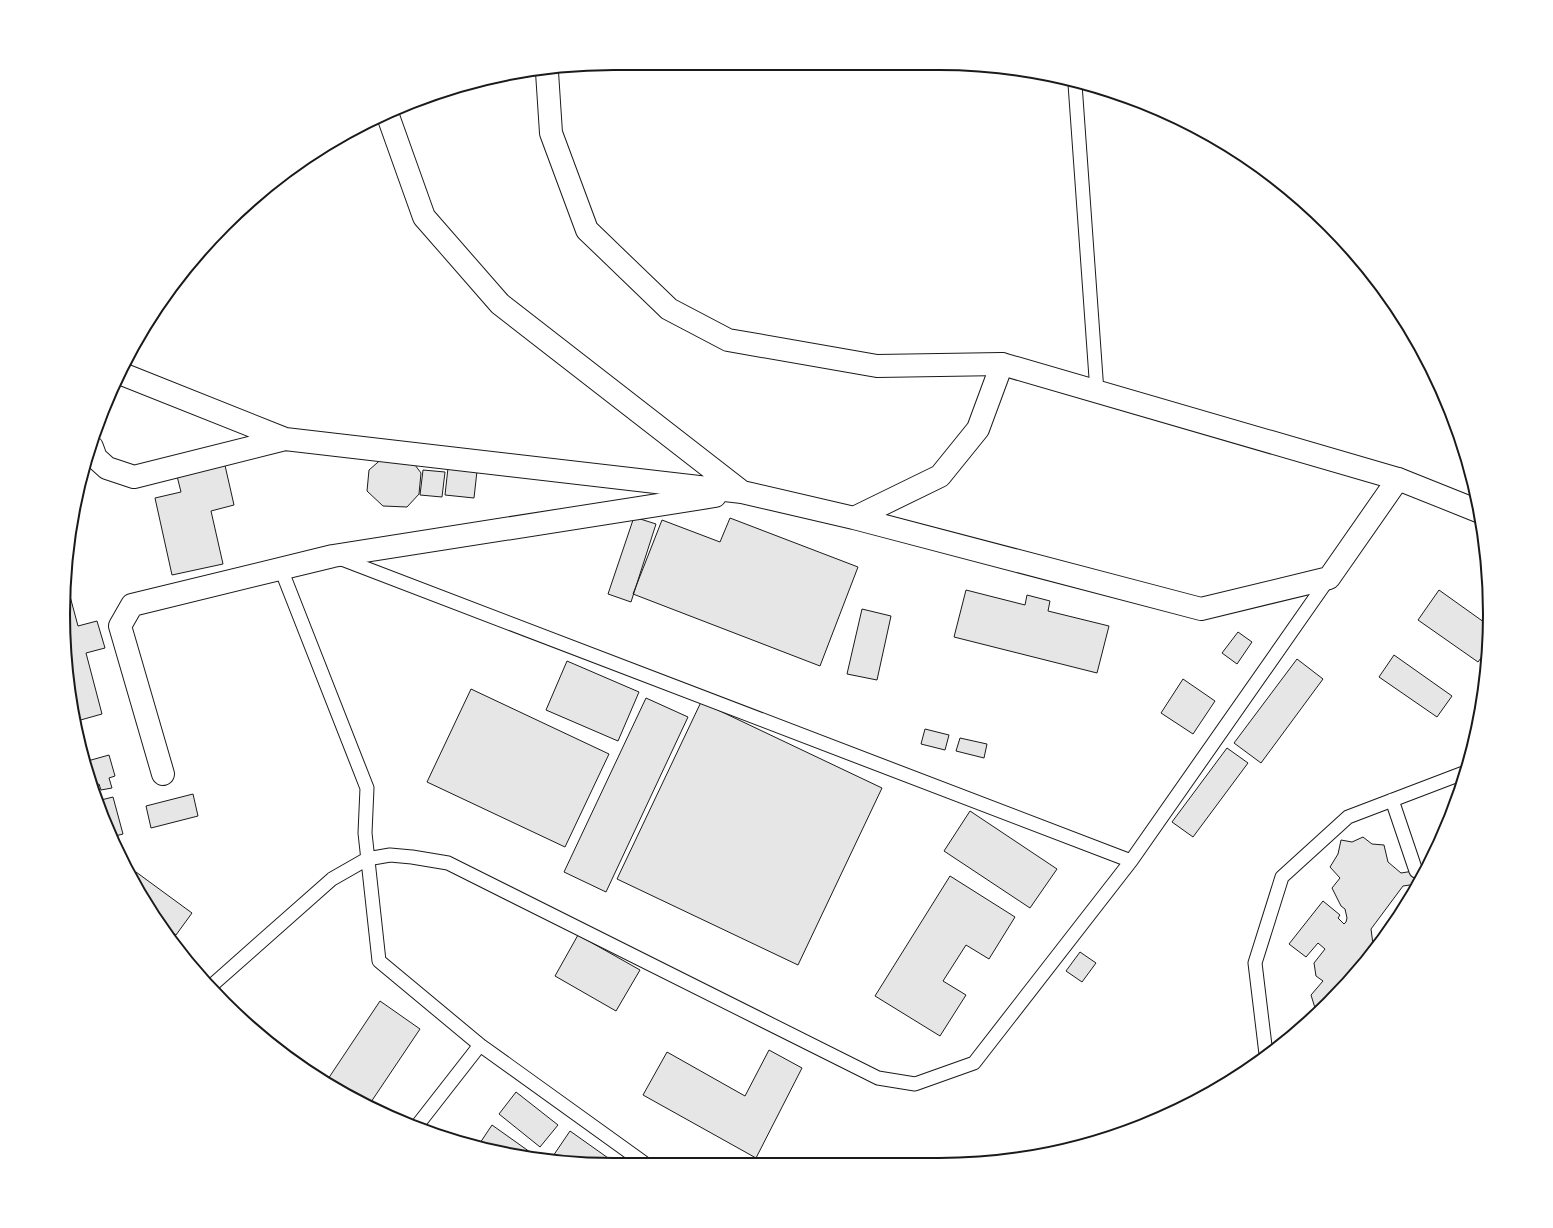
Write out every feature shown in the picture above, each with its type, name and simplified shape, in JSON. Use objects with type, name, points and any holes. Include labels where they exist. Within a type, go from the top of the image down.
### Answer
[{"type":"street","points":[[546,75],[551,133],[587,230],[669,309],[728,340],[878,366],[1002,364],[1398,479],[1473,509]]},
{"type":"street","points":[[389,119],[424,217],[500,304],[742,492]]},
{"type":"street","points":[[854,518],[940,476],[978,429],[1002,364]]},
{"type":"street","points":[[125,375],[284,439],[742,492],[854,518],[1201,609],[1329,578],[1398,479]]},
{"type":"street","points":[[95,454],[96,458],[107,468],[134,476],[284,439]]},
{"type":"street","points":[[163,774],[120,626],[132,605],[333,556],[742,492]]},
{"type":"lane","points":[[1075,88],[1097,392]]},
{"type":"lane","points":[[333,556],[1131,861]]},
{"type":"lane","points":[[282,569],[367,788],[365,833],[379,961],[480,1045],[638,1158]]},
{"type":"lane","points":[[214,983],[332,879],[367,859],[390,855],[412,856],[448,863],[878,1078],[915,1084],[974,1063],[1131,861],[1329,578]]},
{"type":"lane","points":[[1265,1049],[1255,963],[1282,877],[1348,817],[1458,775]]},
{"type":"lane","points":[[1392,800],[1416,871]]},
{"type":"lane","points":[[420,1122],[480,1045]]},
{"type":"building","points":[[385,456],[409,457],[421,473],[419,494],[407,507],[383,506],[367,491],[369,470]]},
{"type":"building","points":[[449,459],[478,462],[474,498],[445,495]]},
{"type":"building","points":[[224,461],[234,505],[211,511],[223,564],[172,575],[155,498],[181,492],[176,472]]},
{"type":"building","points":[[423,470],[445,472],[442,497],[420,495]]},
{"type":"building","points":[[634,517],[656,524],[631,602],[608,594]]},
{"type":"building","points":[[730,518],[858,567],[820,666],[633,594],[662,520],[720,542]]},
{"type":"building","points":[[966,590],[1025,605],[1027,595],[1050,601],[1048,611],[1109,626],[1097,673],[954,637]]},
{"type":"building","points":[[1439,590],[1483,621],[1481,658],[1478,662],[1418,620]]},
{"type":"building","points":[[70,598],[78,626],[97,621],[105,648],[86,653],[102,714],[80,720],[71,650]]},
{"type":"building","points":[[862,609],[891,616],[877,680],[847,674]]},
{"type":"building","points":[[1238,632],[1252,642],[1237,664],[1222,653]]},
{"type":"building","points":[[1394,655],[1452,696],[1437,717],[1379,677]]},
{"type":"building","points":[[1297,659],[1323,679],[1261,763],[1234,743]]},
{"type":"building","points":[[567,661],[639,692],[618,741],[546,710]]},
{"type":"building","points":[[1183,679],[1215,701],[1193,734],[1161,713]]},
{"type":"building","points":[[471,689],[609,754],[565,847],[427,782]]},
{"type":"building","points":[[646,698],[688,717],[606,892],[564,872]]},
{"type":"building","points":[[701,702],[882,788],[798,965],[617,879]]},
{"type":"building","points":[[925,729],[949,735],[945,750],[921,744]]},
{"type":"building","points":[[960,738],[987,744],[984,758],[956,751]]},
{"type":"building","points":[[1227,748],[1248,763],[1193,837],[1172,822]]},
{"type":"building","points":[[109,755],[115,776],[109,778],[112,788],[101,790],[99,784],[98,785],[91,760]]},
{"type":"building","points":[[193,794],[198,816],[151,828],[146,806]]},
{"type":"building","points":[[113,797],[123,834],[117,835],[103,800]]},
{"type":"building","points":[[970,811],[1057,869],[1030,908],[944,851]]},
{"type":"building","points":[[1363,837],[1372,844],[1384,845],[1388,862],[1401,873],[1419,870],[1411,885],[1403,886],[1371,929],[1373,942],[1371,945],[1348,973],[1315,1007],[1311,995],[1323,981],[1316,976],[1314,963],[1325,949],[1318,943],[1306,957],[1289,944],[1323,901],[1340,915],[1338,918],[1344,924],[1346,922],[1347,918],[1345,909],[1341,906],[1332,888],[1340,878],[1330,867],[1338,854],[1341,840],[1352,842]]},
{"type":"building","points":[[136,873],[192,913],[176,935],[162,916]]},
{"type":"building","points":[[950,876],[1015,917],[989,959],[966,945],[943,981],[966,995],[940,1036],[875,996]]},
{"type":"building","points":[[578,935],[640,970],[616,1011],[555,976]]},
{"type":"building","points":[[1080,952],[1096,963],[1082,982],[1066,971]]},
{"type":"building","points":[[380,1001],[420,1029],[372,1101],[329,1077]]},
{"type":"building","points":[[769,1050],[802,1068],[756,1158],[643,1095],[667,1052],[745,1096]]},
{"type":"building","points":[[516,1092],[558,1125],[540,1147],[499,1114]]},
{"type":"building","points":[[492,1125],[528,1151],[508,1148],[481,1141]]},
{"type":"building","points":[[570,1131],[608,1158],[578,1157],[554,1154]]}]
